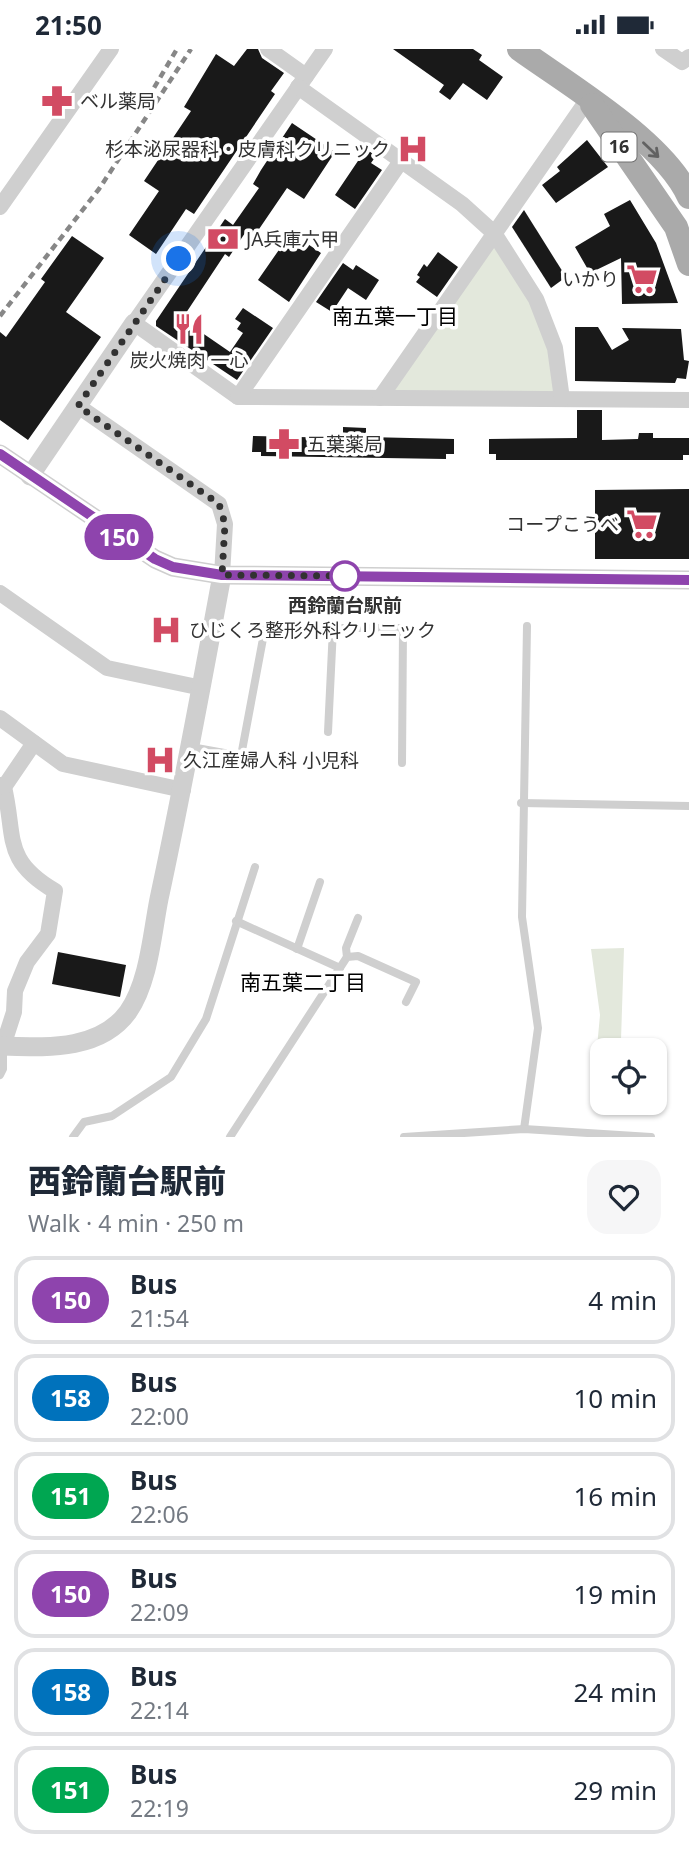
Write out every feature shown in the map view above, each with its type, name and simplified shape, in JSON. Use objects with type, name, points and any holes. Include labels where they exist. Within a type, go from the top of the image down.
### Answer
[{"type":"main road","name":"16","points":[[519,49],[625,124],[685,180]]},
{"type":"main road","name":"16","points":[[588,99],[676,227],[689,264]]},
{"type":"main road","points":[[654,193],[685,180]]},
{"type":"street","points":[[0,208],[111,49]]},
{"type":"street","points":[[268,49],[302,82],[401,161],[462,204],[494,233],[536,299],[555,348],[562,399]]},
{"type":"street","points":[[30,476],[325,49]]},
{"type":"street","points":[[663,49],[682,62],[689,57]]},
{"type":"street","points":[[380,398],[588,99]]},
{"type":"street","points":[[238,397],[401,161]]},
{"type":"street","points":[[134,323],[238,397],[689,400]]},
{"type":"street","points":[[34,743],[2,786],[9,808],[10,839],[18,858],[40,882],[55,891],[48,934],[27,962],[15,991],[14,1012],[2,1046],[66,1047],[100,1035],[128,1012],[142,979],[202,688],[222,575],[225,524],[219,504],[78,406]]},
{"type":"street","points":[[0,454],[155,559],[173,567],[222,575],[689,580]]},
{"type":"street","points":[[0,593],[107,668],[202,688]]},
{"type":"street","points":[[0,718],[63,764],[183,790]]},
{"type":"lane","points":[[524,1129],[538,1028],[522,917],[527,626]]},
{"type":"lane","points":[[191,747],[241,756],[265,628],[403,628],[402,763]]},
{"type":"lane","points":[[328,732],[333,628]]},
{"type":"lane","points":[[522,803],[689,806]]},
{"type":"lane","points":[[73,1137],[84,1122],[112,1116],[171,1077],[206,1019],[255,867]]},
{"type":"lane","points":[[297,949],[320,882]]},
{"type":"lane","points":[[230,1137],[347,957],[346,948],[358,918]]},
{"type":"lane","points":[[236,921],[340,968]]},
{"type":"lane","points":[[347,957],[358,956],[415,982],[406,1002]]},
{"type":"lane","points":[[0,1075],[2,1046]]},
{"type":"lane","points":[[404,1137],[524,1129],[651,1137]]},
{"type":"shaded area","points":[[494,233],[536,299],[562,399],[380,398]]},
{"type":"shaded area","points":[[624,948],[621,1038],[598,1038],[600,1015],[591,949]]},
{"type":"building","points":[[247,49],[258,49],[262,58],[284,73],[271,91],[275,94],[194,214],[186,209],[156,254],[129,235],[159,191],[144,181],[191,111],[184,107],[216,54],[234,66]]},
{"type":"building","points":[[393,49],[473,49],[482,55],[479,60],[503,77],[487,100],[463,83],[450,100],[439,92],[444,85]]},
{"type":"building","points":[[292,123],[335,152],[304,199],[287,188],[255,235],[247,230],[229,257],[225,254],[182,319],[230,352],[243,333],[237,329],[241,323],[235,319],[243,308],[273,328],[237,380],[156,326],[156,321],[225,219],[233,225],[259,188],[253,184]]},
{"type":"building","points":[[587,140],[608,167],[556,203],[542,185],[560,171],[557,167]]},
{"type":"building","points":[[366,149],[376,156],[371,163],[382,170],[355,209],[335,195]]},
{"type":"building","points":[[630,200],[656,243],[678,303],[622,304],[621,258],[590,273],[575,247],[610,226],[604,214]]},
{"type":"building","points":[[524,210],[566,277],[551,288],[512,227]]},
{"type":"building","points":[[72,236],[104,258],[66,312],[101,337],[28,440],[0,420],[0,332],[6,337],[45,282],[41,279]]},
{"type":"building","points":[[299,238],[321,253],[289,302],[258,280],[283,244],[291,250]]},
{"type":"building","points":[[438,252],[458,267],[437,297],[416,282],[424,264],[427,267]]},
{"type":"building","points":[[343,263],[353,270],[356,265],[379,280],[366,300],[348,288],[332,312],[316,302]]},
{"type":"building","points":[[575,327],[598,327],[612,350],[629,340],[622,328],[681,329],[684,360],[689,361],[686,379],[677,378],[675,383],[575,381]]},
{"type":"building","points":[[577,410],[602,410],[602,440],[638,439],[639,433],[653,433],[653,438],[689,438],[689,455],[683,455],[683,460],[496,460],[496,454],[489,454],[489,439],[577,438]]},
{"type":"building","points":[[343,427],[366,428],[366,437],[454,439],[454,454],[446,454],[446,459],[261,456],[261,452],[252,452],[253,436],[343,438]]},
{"type":"building","name":"コープこうべ","points":[[689,489],[689,559],[595,559],[595,490]]},
{"type":"building","points":[[58,952],[126,965],[120,997],[52,984]]},
{"type":"railway","points":[[148,98],[177,49]]},
{"type":"railway","points":[[0,316],[99,189],[191,49]]},
{"type":"bus line","name":"150","points":[[0,454],[138,549],[173,567],[194,571],[222,575],[689,580]]},
{"type":"place","name":"ベル薬局","points":[[57,101]]},
{"type":"place","name":"杉本泌尿器科・皮膚科クリニック","points":[[413,149]]},
{"type":"place","name":"JA兵庫六甲","points":[[223,239]]},
{"type":"place","name":"いかり","points":[[642,279]]},
{"type":"place","name":"炭火焼肉 一心","points":[[189,329]]},
{"type":"place","name":"五葉薬局","points":[[284,444]]},
{"type":"place","name":"コープこうべ","points":[[642,524]]},
{"type":"place","name":"西鈴蘭台駅前","points":[[345,576]]},
{"type":"place","name":"ひじくろ整形外科クリニック","points":[[166,630]]},
{"type":"place","name":"久江産婦人科 小児科","points":[[160,760]]},
{"type":"district","name":"南五葉一丁目","points":[[395,317]]},
{"type":"district","name":"南五葉二丁目","points":[[303,983]]},
{"type":"route","points":[[179,259],[78,406],[219,504],[226,536],[222,575],[345,576]]}]
